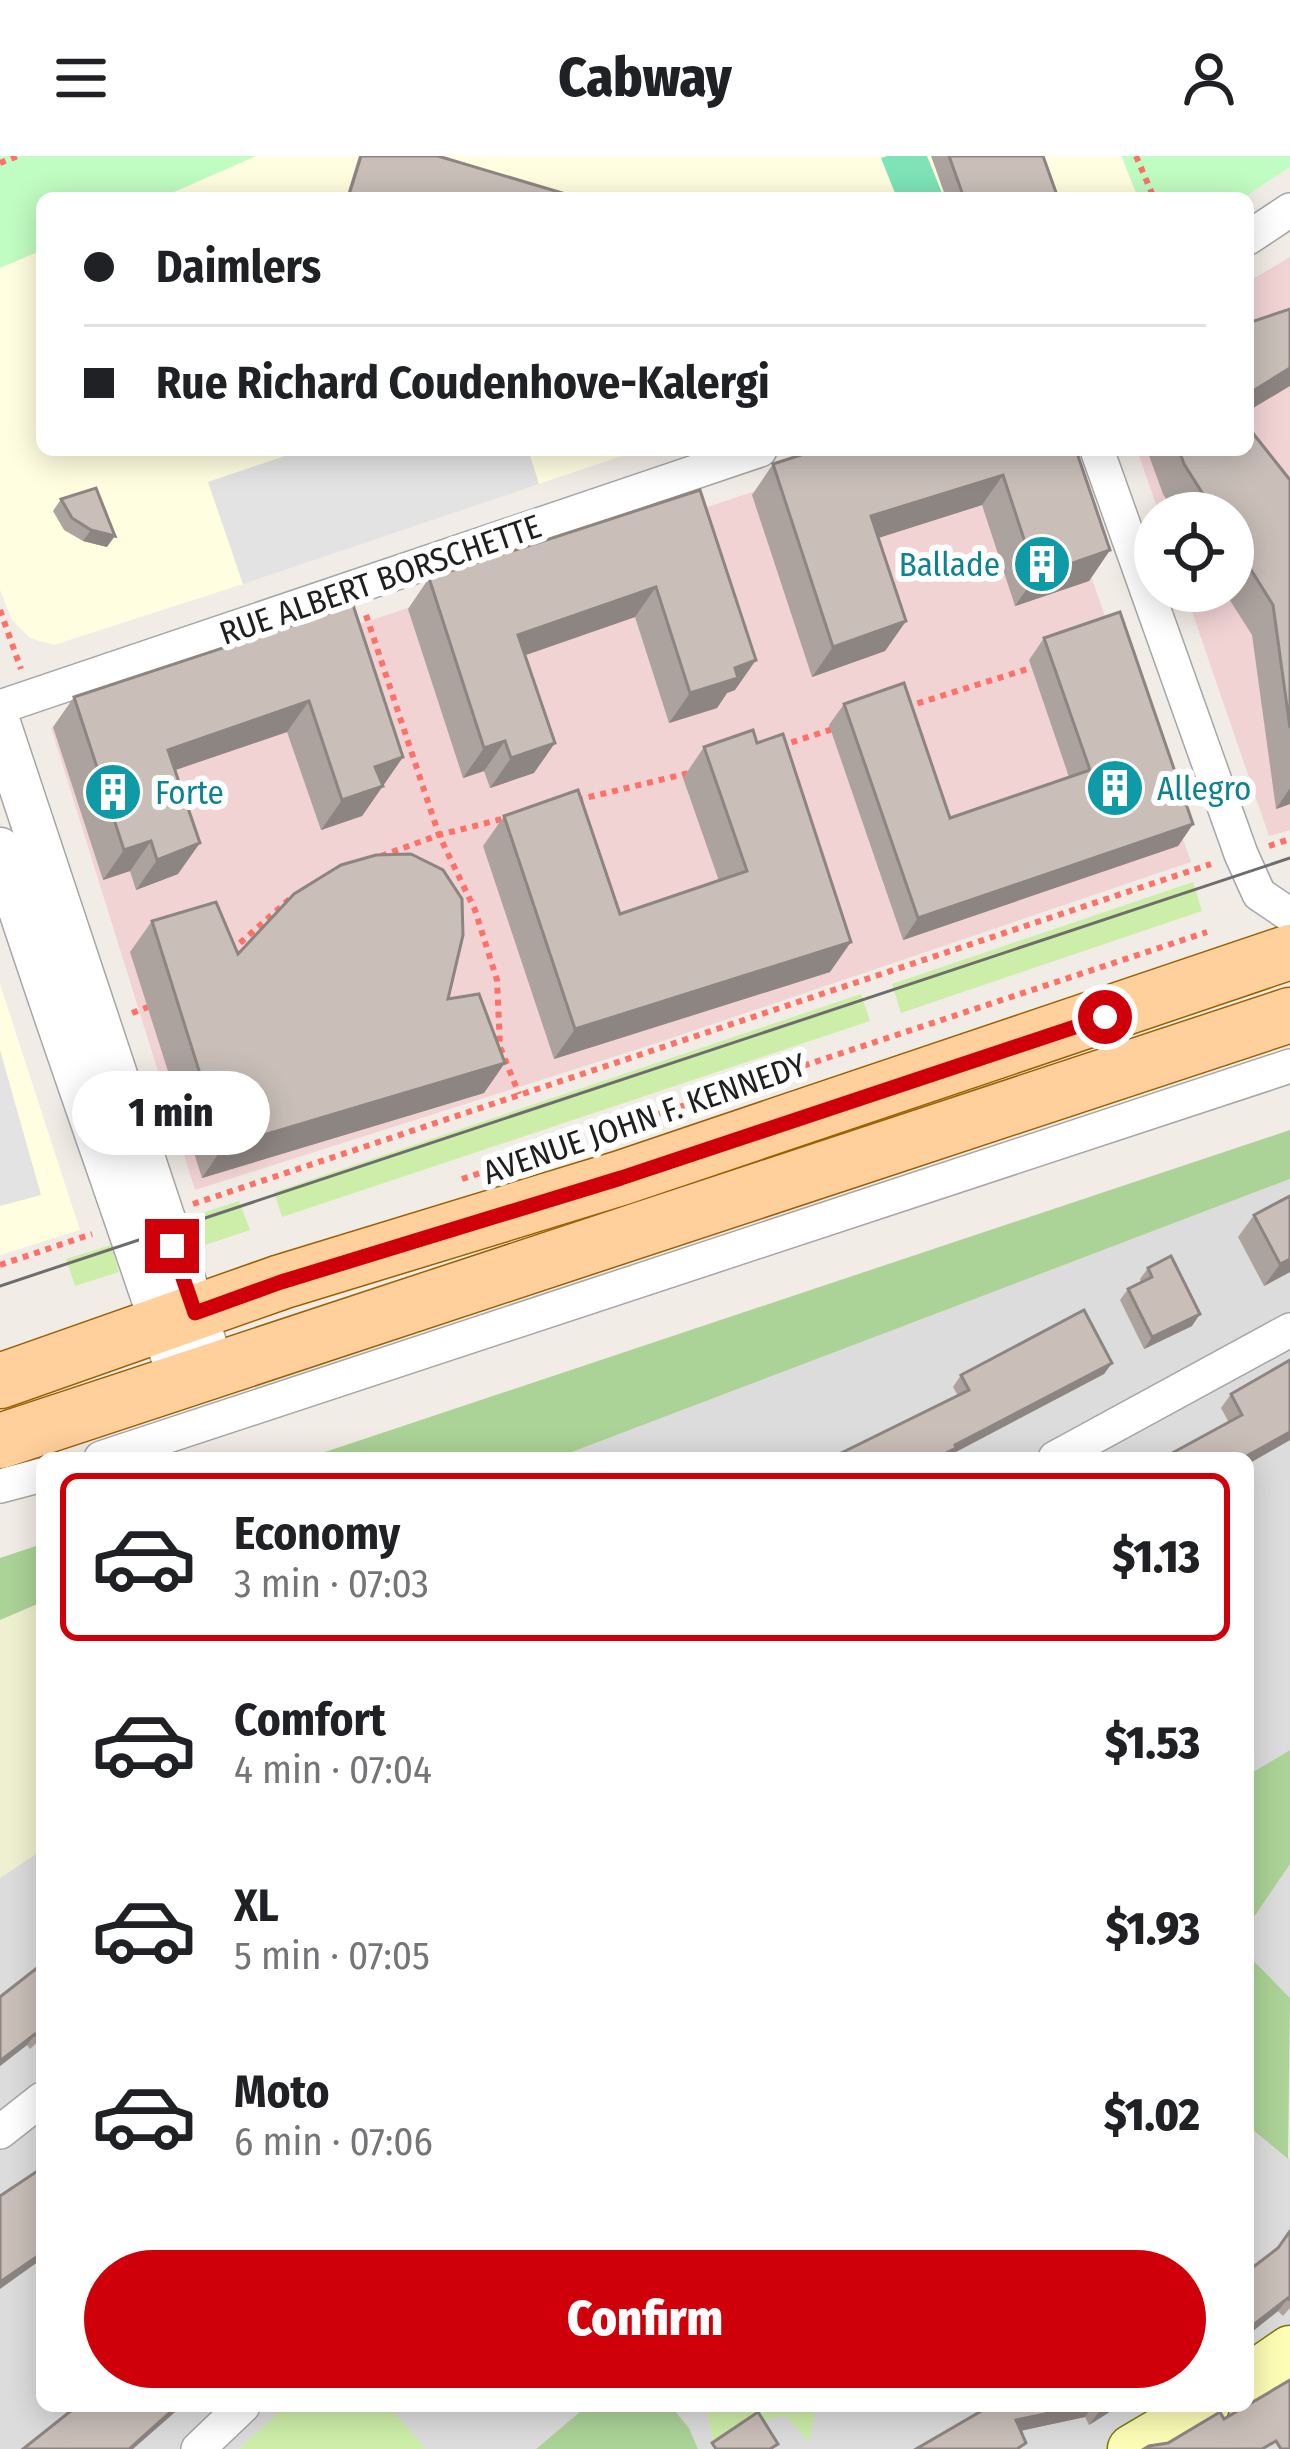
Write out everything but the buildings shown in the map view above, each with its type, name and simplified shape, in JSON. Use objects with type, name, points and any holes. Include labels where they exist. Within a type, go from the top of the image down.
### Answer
[{"type":"main road","name":"AVENUE JOHN F. KENNEDY","points":[[0,1381],[281,1282],[643,1170],[1290,952]]},
{"type":"main road","points":[[0,1441],[1290,1015]]},
{"type":"main road","points":[[1254,2375],[1290,2350]]},
{"type":"main road","points":[[1132,2449],[1194,2412]]},
{"type":"street","points":[[1254,234],[1290,210]]},
{"type":"street","name":"RUE ALBERT BORSCHETTE","points":[[0,707],[742,456]]},
{"type":"street","points":[[1098,456],[1241,854],[1259,893],[1290,914]]},
{"type":"street","points":[[0,725],[198,1378]]},
{"type":"street","points":[[0,849],[76,1082],[178,1319]]},
{"type":"street","points":[[119,1452],[1290,1066]]},
{"type":"street","points":[[1066,1452],[1290,1330]]},
{"type":"street","points":[[0,1486],[36,1476]]},
{"type":"street","points":[[0,2132],[36,2104]]},
{"type":"street","points":[[197,2449],[237,2412]]},
{"type":"path","points":[[0,163],[18,156]]},
{"type":"path","points":[[1136,156],[1151,192]]},
{"type":"path","points":[[366,615],[439,835],[475,910],[492,962],[500,1047],[519,1094]]},
{"type":"path","points":[[895,710],[1051,662]]},
{"type":"path","points":[[762,752],[851,724]]},
{"type":"path","points":[[578,800],[694,771]]},
{"type":"path","points":[[378,857],[508,818]]},
{"type":"path","points":[[190,1204],[1290,839]]},
{"type":"path","points":[[228,954],[298,892]]},
{"type":"path","name":"AVENUE JOHN F. KENNEDY","points":[[447,1184],[1215,930]]},
{"type":"path","points":[[128,1015],[148,1007]]},
{"type":"path","points":[[164,1117],[170,1076]]},
{"type":"path","points":[[0,1265],[92,1235]]},
{"type":"shaded area","points":[[256,156],[1121,156],[1136,192],[174,192]]},
{"type":"shaded area","points":[[36,253],[36,456],[285,456],[209,482],[243,584],[54,645],[30,638],[12,620],[0,590],[0,268]]},
{"type":"shaded area","points":[[1290,257],[1290,830],[1269,836],[1192,612],[1254,612],[1254,492],[1152,492],[1139,456],[1254,456],[1254,278]]},
{"type":"shaded area","points":[[285,456],[530,456],[539,484],[243,584],[208,482]]},
{"type":"shaded area","points":[[530,456],[621,456],[539,484]]},
{"type":"shaded area","points":[[859,456],[1049,456],[1191,862],[657,1043],[195,1190],[51,728]]},
{"type":"shaded area","points":[[0,984],[80,1230],[0,1255]]},
{"type":"shaded area","points":[[0,1050],[41,1195],[0,1206]]},
{"type":"shaded area","points":[[1290,1179],[1290,1750],[1254,1771],[1254,1452],[572,1452]]},
{"type":"shaded area","points":[[36,1605],[36,1854],[0,1878],[0,1620]]},
{"type":"shaded area","points":[[36,1854],[36,2412],[279,2412],[239,2449],[0,2449],[0,1878]]},
{"type":"shaded area","points":[[1290,1864],[1290,1998],[1254,1961],[1254,1917]]},
{"type":"shaded area","points":[[1254,2131],[1290,2157],[1290,2449],[698,2449],[676,2412],[707,2412],[713,2440],[785,2415],[809,2440],[815,2412],[1254,2412]]},
{"type":"shaded area","points":[[393,2412],[580,2412],[536,2449],[426,2449]]},
{"type":"green space","points":[[0,156],[256,156],[174,192],[36,192],[36,253],[0,268]]},
{"type":"green space","points":[[927,156],[942,192],[895,192],[881,158]]},
{"type":"green space","points":[[1122,156],[1290,156],[1290,167],[1252,192],[1136,192]]},
{"type":"green space","points":[[1193,882],[1202,911],[901,1013],[892,984]]},
{"type":"green space","points":[[861,994],[870,1021],[282,1217],[274,1192]]},
{"type":"green space","points":[[1290,1130],[1290,1179],[572,1452],[325,1452]]},
{"type":"green space","points":[[239,1201],[250,1230],[187,1251],[178,1221]]},
{"type":"green space","points":[[111,1245],[119,1272],[75,1286],[66,1259]]},
{"type":"green space","points":[[36,1546],[36,1605],[0,1620],[0,1558]]},
{"type":"green space","points":[[1290,1750],[1290,1864],[1254,1917],[1254,1771]]},
{"type":"green space","points":[[1254,1961],[1290,1998],[1288,2159],[1254,2131]]},
{"type":"green space","points":[[279,2412],[393,2412],[426,2449],[239,2449]]},
{"type":"green space","points":[[580,2412],[676,2412],[698,2449],[536,2449]]},
{"type":"green space","points":[[707,2412],[815,2412],[809,2442],[785,2415],[713,2440]]},
{"type":"tram line","points":[[0,1286],[1290,858]]},
{"type":"place","name":"Ballade","points":[[1042,564]]},
{"type":"place","name":"Allegro","points":[[1115,788]]},
{"type":"place","name":"Forte","points":[[113,792]]},
{"type":"route","points":[[172,1246],[195,1313],[1105,1017]]}]
